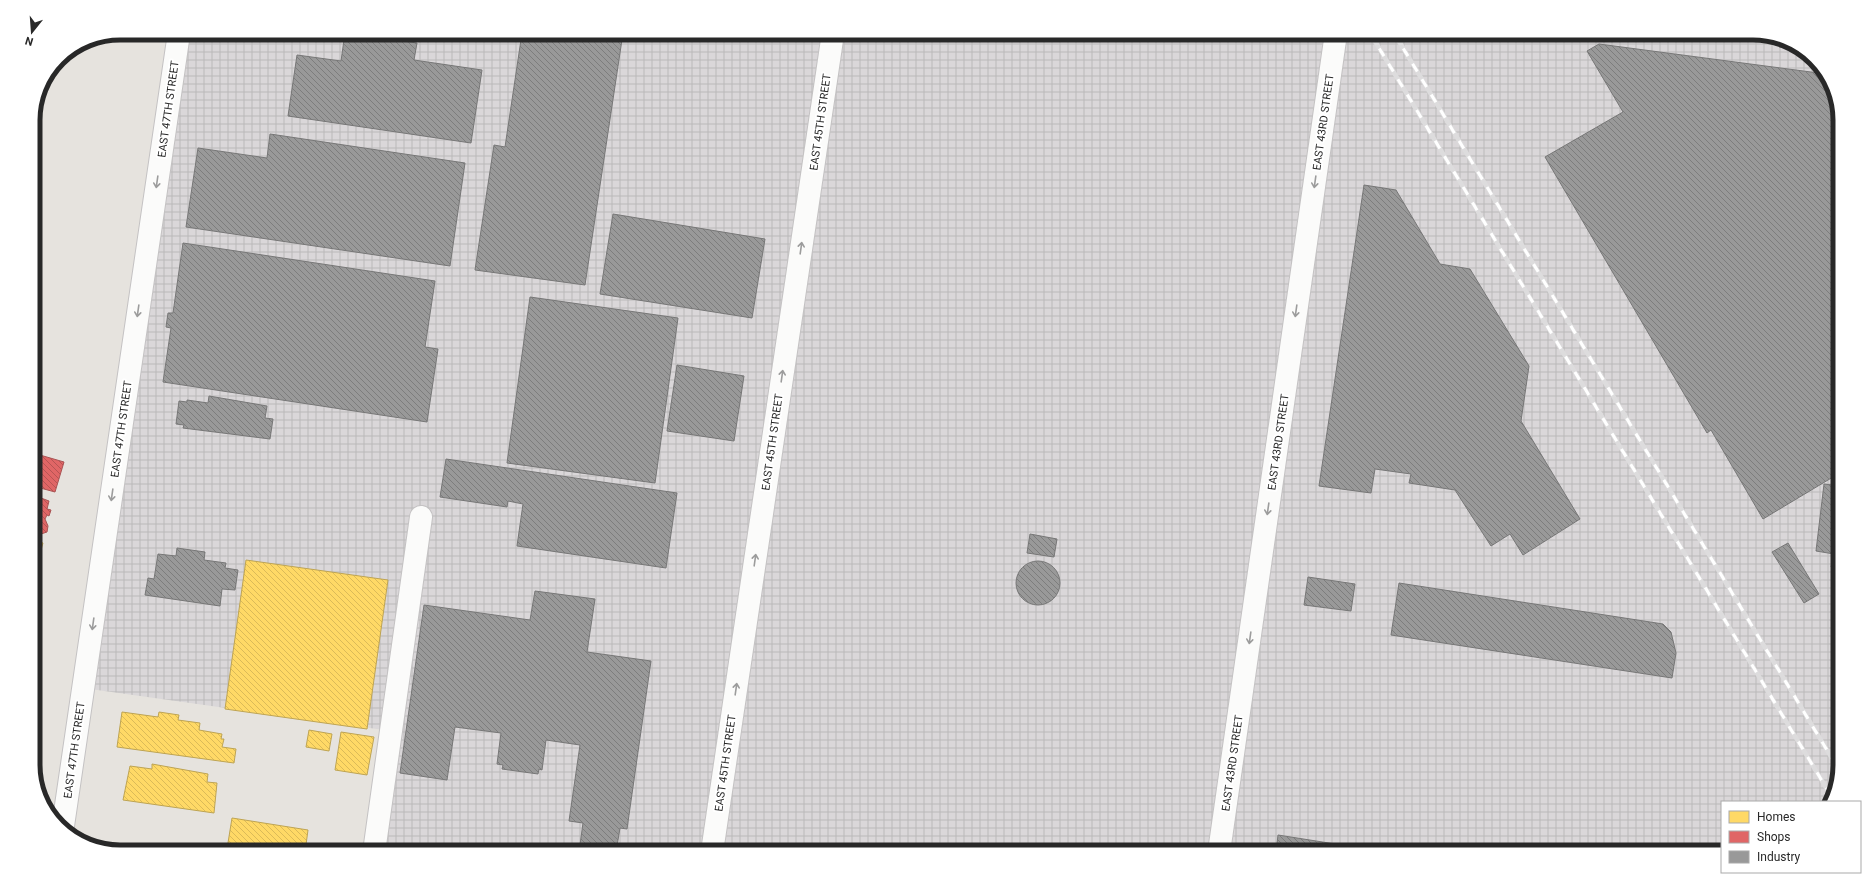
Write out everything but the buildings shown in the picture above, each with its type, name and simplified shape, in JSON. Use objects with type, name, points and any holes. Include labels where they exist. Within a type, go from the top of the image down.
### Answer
[{"type":"street","name":"EAST 47TH STREET","points":[[64,821],[178,40]]},
{"type":"street","name":"EAST 45TH STREET","points":[[713,845],[832,40]]},
{"type":"street","name":"EAST 43RD STREET","points":[[1220,845],[1335,40]]},
{"type":"street","points":[[375,845],[421,517]]},
{"type":"shaded area","points":[[178,40],[1752,40],[1783,46],[1802,57],[1816,71],[1827,90],[1833,115],[1832,775],[1824,801],[1721,801],[1721,845],[375,845],[391,731],[83,688]]},
{"type":"railway","points":[[1374,40],[1828,791]]},
{"type":"railway","points":[[1398,40],[1833,760]]}]
